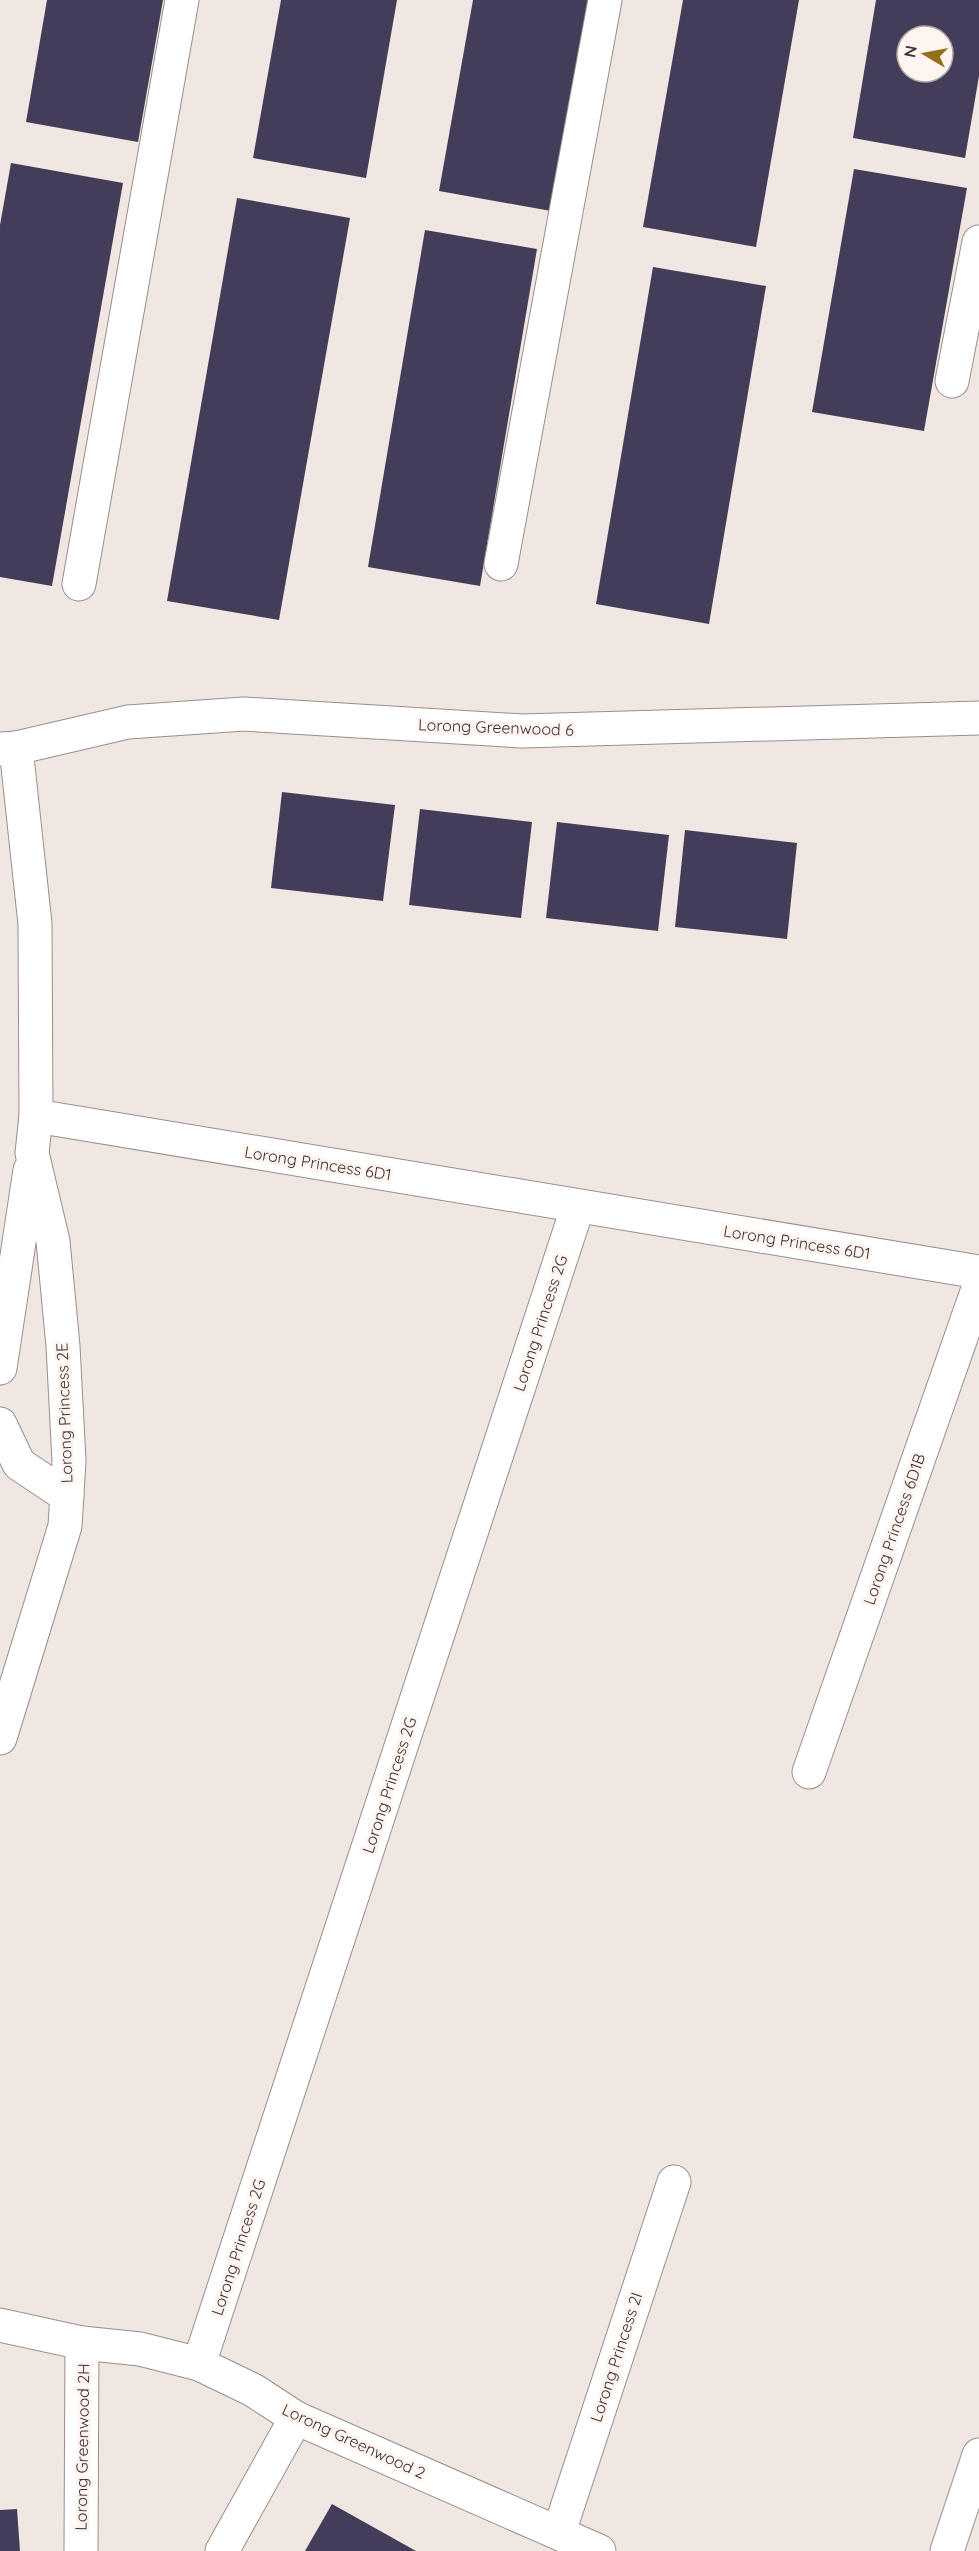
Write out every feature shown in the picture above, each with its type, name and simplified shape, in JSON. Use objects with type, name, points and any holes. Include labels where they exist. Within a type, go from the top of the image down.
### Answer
[{"type":"street","points":[[79,584],[182,0]]},
{"type":"street","points":[[501,564],[605,0]]},
{"type":"street","points":[[952,381],[979,242]]},
{"type":"street","name":"Lorong Greenwood 6","points":[[8,748],[128,722],[243,714],[522,731],[979,718]]},
{"type":"street","points":[[8,748],[35,924],[36,1116]]},
{"type":"street","name":"Lorong Princess 2E","points":[[0,1738],[64,1526],[67,1496],[69,1449],[53,1241],[32,1153],[36,1116]]},
{"type":"street","name":"Lorong Princess 6D1","points":[[36,1116],[979,1272]]},
{"type":"street","points":[[0,1368],[32,1153]]},
{"type":"street","name":"Lorong Princess 2G","points":[[200,2364],[578,1206]]},
{"type":"street","name":"Lorong Princess 6D1B","points":[[809,1772],[979,1286]]},
{"type":"street","points":[[0,1424],[1,1431],[19,1464],[67,1496]]},
{"type":"street","name":"Lorong Princess 2I","points":[[559,2532],[674,2182]]},
{"type":"street","name":"Lorong Greenwood 2","points":[[0,2325],[82,2343],[140,2349],[200,2364],[253,2390],[296,2418],[599,2551]]},
{"type":"street","name":"Lorong Greenwood 2H","points":[[81,2551],[82,2343]]},
{"type":"street","points":[[222,2551],[296,2418]]},
{"type":"street","points":[[947,2551],[979,2455]]},
{"type":"building","points":[[47,0],[163,0],[138,142],[26,122]]},
{"type":"building","points":[[281,0],[397,0],[366,178],[253,158]]},
{"type":"building","points":[[473,0],[589,0],[551,211],[439,191]]},
{"type":"building","points":[[683,0],[799,0],[756,247],[643,227]]},
{"type":"building","points":[[876,0],[979,0],[979,76],[965,158],[853,138]]},
{"type":"building","points":[[11,163],[123,183],[52,586],[0,577],[0,225]]},
{"type":"building","points":[[854,169],[967,188],[924,431],[812,412]]},
{"type":"building","points":[[237,198],[350,218],[279,620],[167,601]]},
{"type":"building","points":[[425,230],[537,249],[480,586],[368,567]]},
{"type":"building","points":[[653,267],[766,286],[709,624],[596,604]]},
{"type":"building","points":[[282,792],[395,805],[383,901],[271,888]]},
{"type":"building","points":[[420,809],[532,822],[521,918],[409,905]]},
{"type":"building","points":[[557,822],[669,835],[658,931],[546,918]]},
{"type":"building","points":[[685,830],[797,843],[787,939],[675,927]]},
{"type":"building","points":[[332,2504],[416,2551],[305,2551]]},
{"type":"building","points":[[17,2509],[20,2551],[0,2551],[0,2510]]}]
